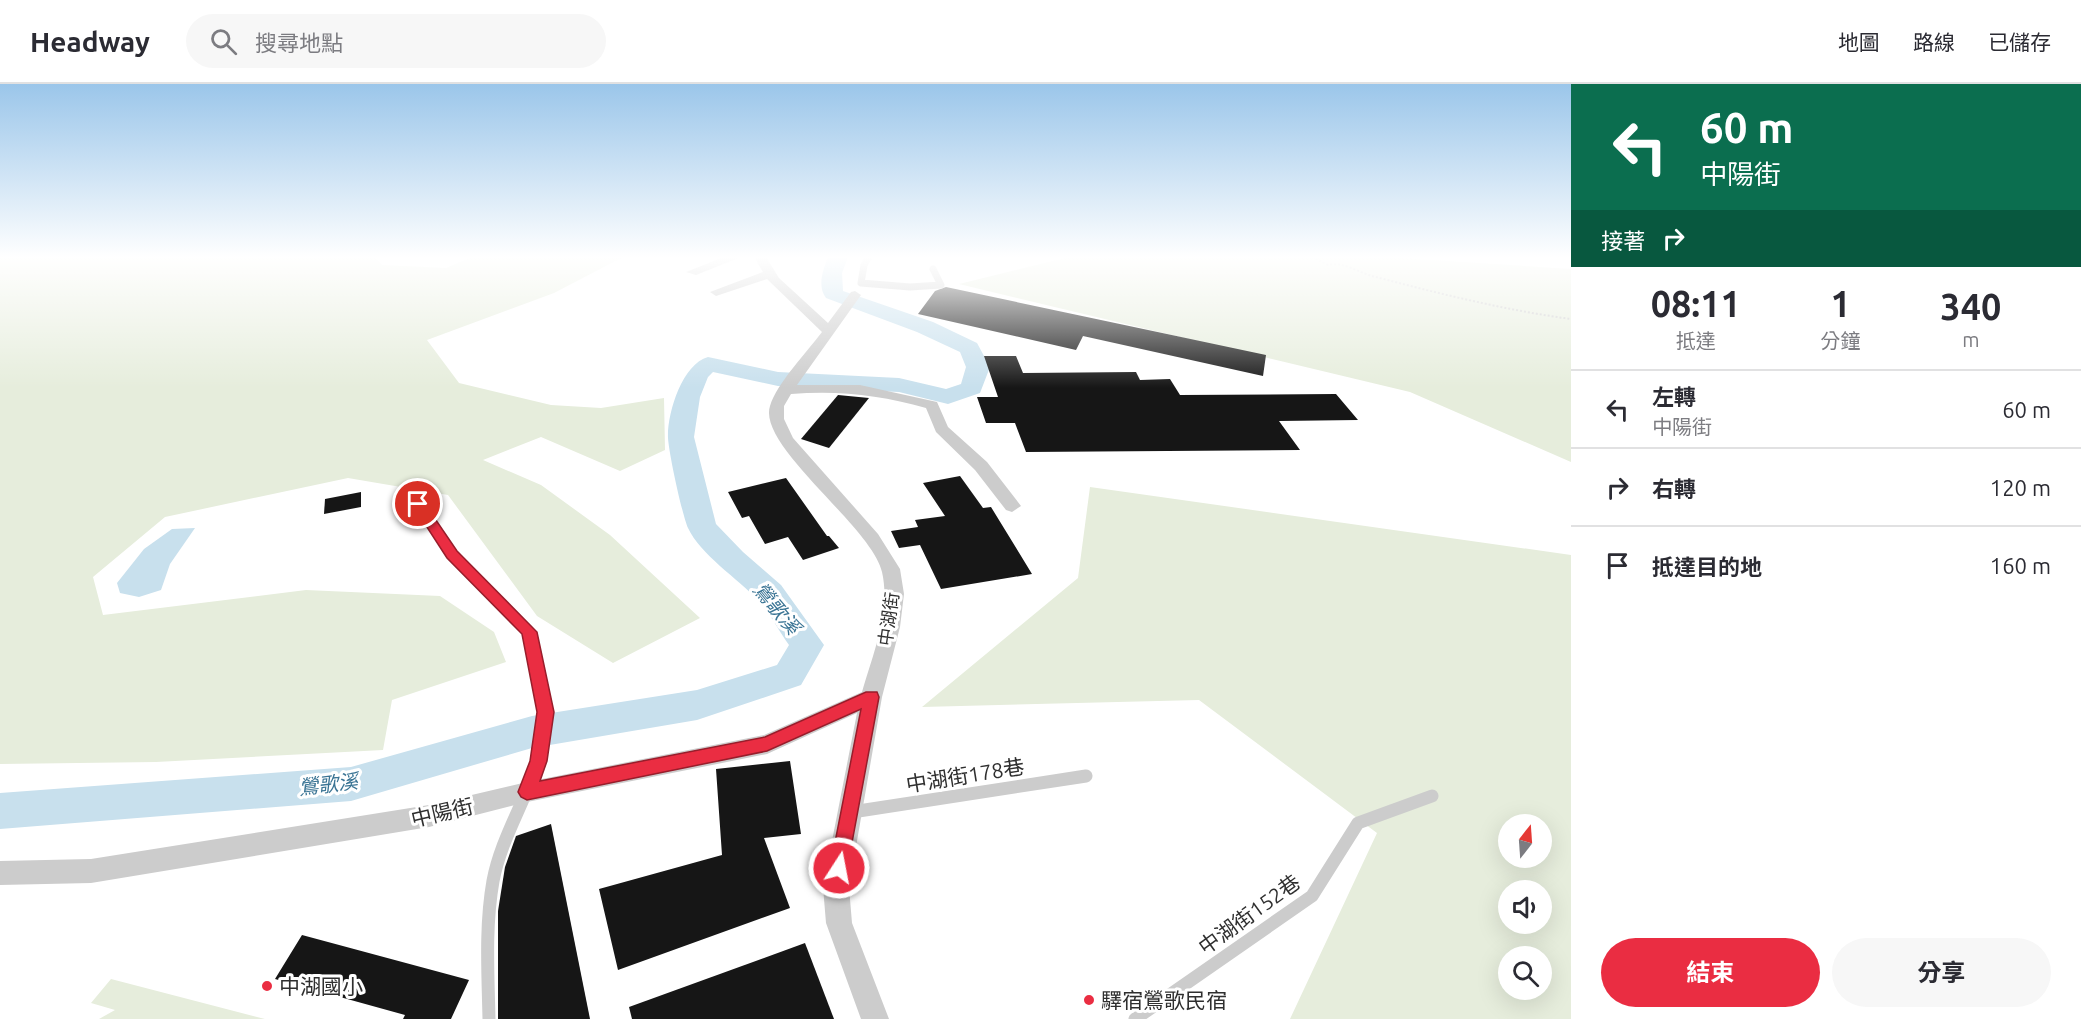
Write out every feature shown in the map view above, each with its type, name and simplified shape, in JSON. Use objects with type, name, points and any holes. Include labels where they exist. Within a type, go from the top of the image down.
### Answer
[{"type":"street","points":[[796,301],[829,331]]},
{"type":"street","name":"中湖街","points":[[851,301],[791,382],[777,406],[776,419],[786,440],[872,538],[891,569],[895,594],[890,627],[871,697],[836,887],[839,923],[875,1019]]},
{"type":"street","points":[[791,382],[827,387],[872,389],[932,405],[941,429],[981,466],[1012,506]]},
{"type":"street","name":"中陽街","points":[[0,873],[91,871],[165,861],[429,816],[527,792],[767,744],[871,697]]},
{"type":"lane","points":[[418,504],[452,554],[529,632],[546,712],[538,761],[527,792],[510,825],[493,880],[487,954],[489,1019]]},
{"type":"lane","name":"中湖街178巷","points":[[849,812],[1086,776]]},
{"type":"lane","name":"中湖街152巷","points":[[1135,1019],[1312,896],[1358,823],[1432,796]]},
{"type":"path","points":[[1477,301],[1533,314],[1571,319]]},
{"type":"green space","points":[[0,301],[533,301],[427,340],[459,383],[551,405],[601,408],[664,398],[665,450],[620,471],[541,437],[483,460],[541,485],[610,535],[700,618],[613,663],[537,616],[448,495],[348,478],[165,517],[93,577],[103,615],[306,590],[440,596],[494,632],[506,662],[392,700],[383,750],[156,762],[0,764]]},
{"type":"green space","points":[[1028,301],[1571,301],[1571,462],[1410,392]]},
{"type":"green space","points":[[1090,487],[1571,555],[1571,1019],[1290,1019],[1377,833],[1199,700],[922,707],[1078,578]]},
{"type":"green space","points":[[111,979],[265,1019],[99,1019],[115,1010],[91,1003]]},
{"type":"water","points":[[195,528],[170,564],[161,590],[139,597],[120,593],[117,583],[144,549],[172,529]]},
{"type":"building","points":[[928,301],[1010,301],[1266,355],[1263,376],[1083,336],[1076,350],[918,314]]},
{"type":"building","points":[[984,356],[1016,356],[1023,373],[1136,372],[1140,380],[1170,379],[1180,395],[1336,394],[1358,420],[1279,421],[1300,450],[1026,452],[1015,423],[986,423],[977,397],[998,397]]},
{"type":"building","points":[[838,395],[869,398],[829,448],[801,439]]},
{"type":"building","points":[[960,476],[983,508],[991,507],[1032,574],[941,589],[920,545],[899,548],[891,531],[918,527],[915,520],[945,516],[923,483]]},
{"type":"building","points":[[786,478],[827,536],[839,548],[803,560],[788,537],[765,544],[749,516],[742,518],[728,492]]},
{"type":"building","points":[[361,492],[361,507],[324,514],[325,499]]},
{"type":"building","points":[[790,761],[801,834],[764,838],[790,908],[618,970],[599,889],[722,855],[716,769]]},
{"type":"building","points":[[551,824],[590,1019],[498,1019],[498,911],[505,867],[516,836]]},
{"type":"building","points":[[302,935],[469,980],[451,1019],[403,1019],[405,1015],[275,979]]},
{"type":"building","points":[[805,943],[834,1019],[632,1019],[629,1007]]},
{"type":"waterway","name":"鶯歌溪","points":[[0,811],[351,784],[532,732],[697,705],[789,675],[807,645],[770,593],[732,560],[702,527],[681,437],[688,397],[697,374],[708,364],[778,379],[899,385],[948,397],[972,388],[978,367],[969,348],[925,327],[851,301]]},
{"type":"place","name":"中湖國小","points":[[267,986]]},
{"type":"place","name":"驛宿鶯歌民宿","points":[[1089,1000]]},
{"type":"route","points":[[418,504],[452,554],[529,632],[546,712],[538,761],[527,792],[767,744],[871,697],[839,868]]}]
